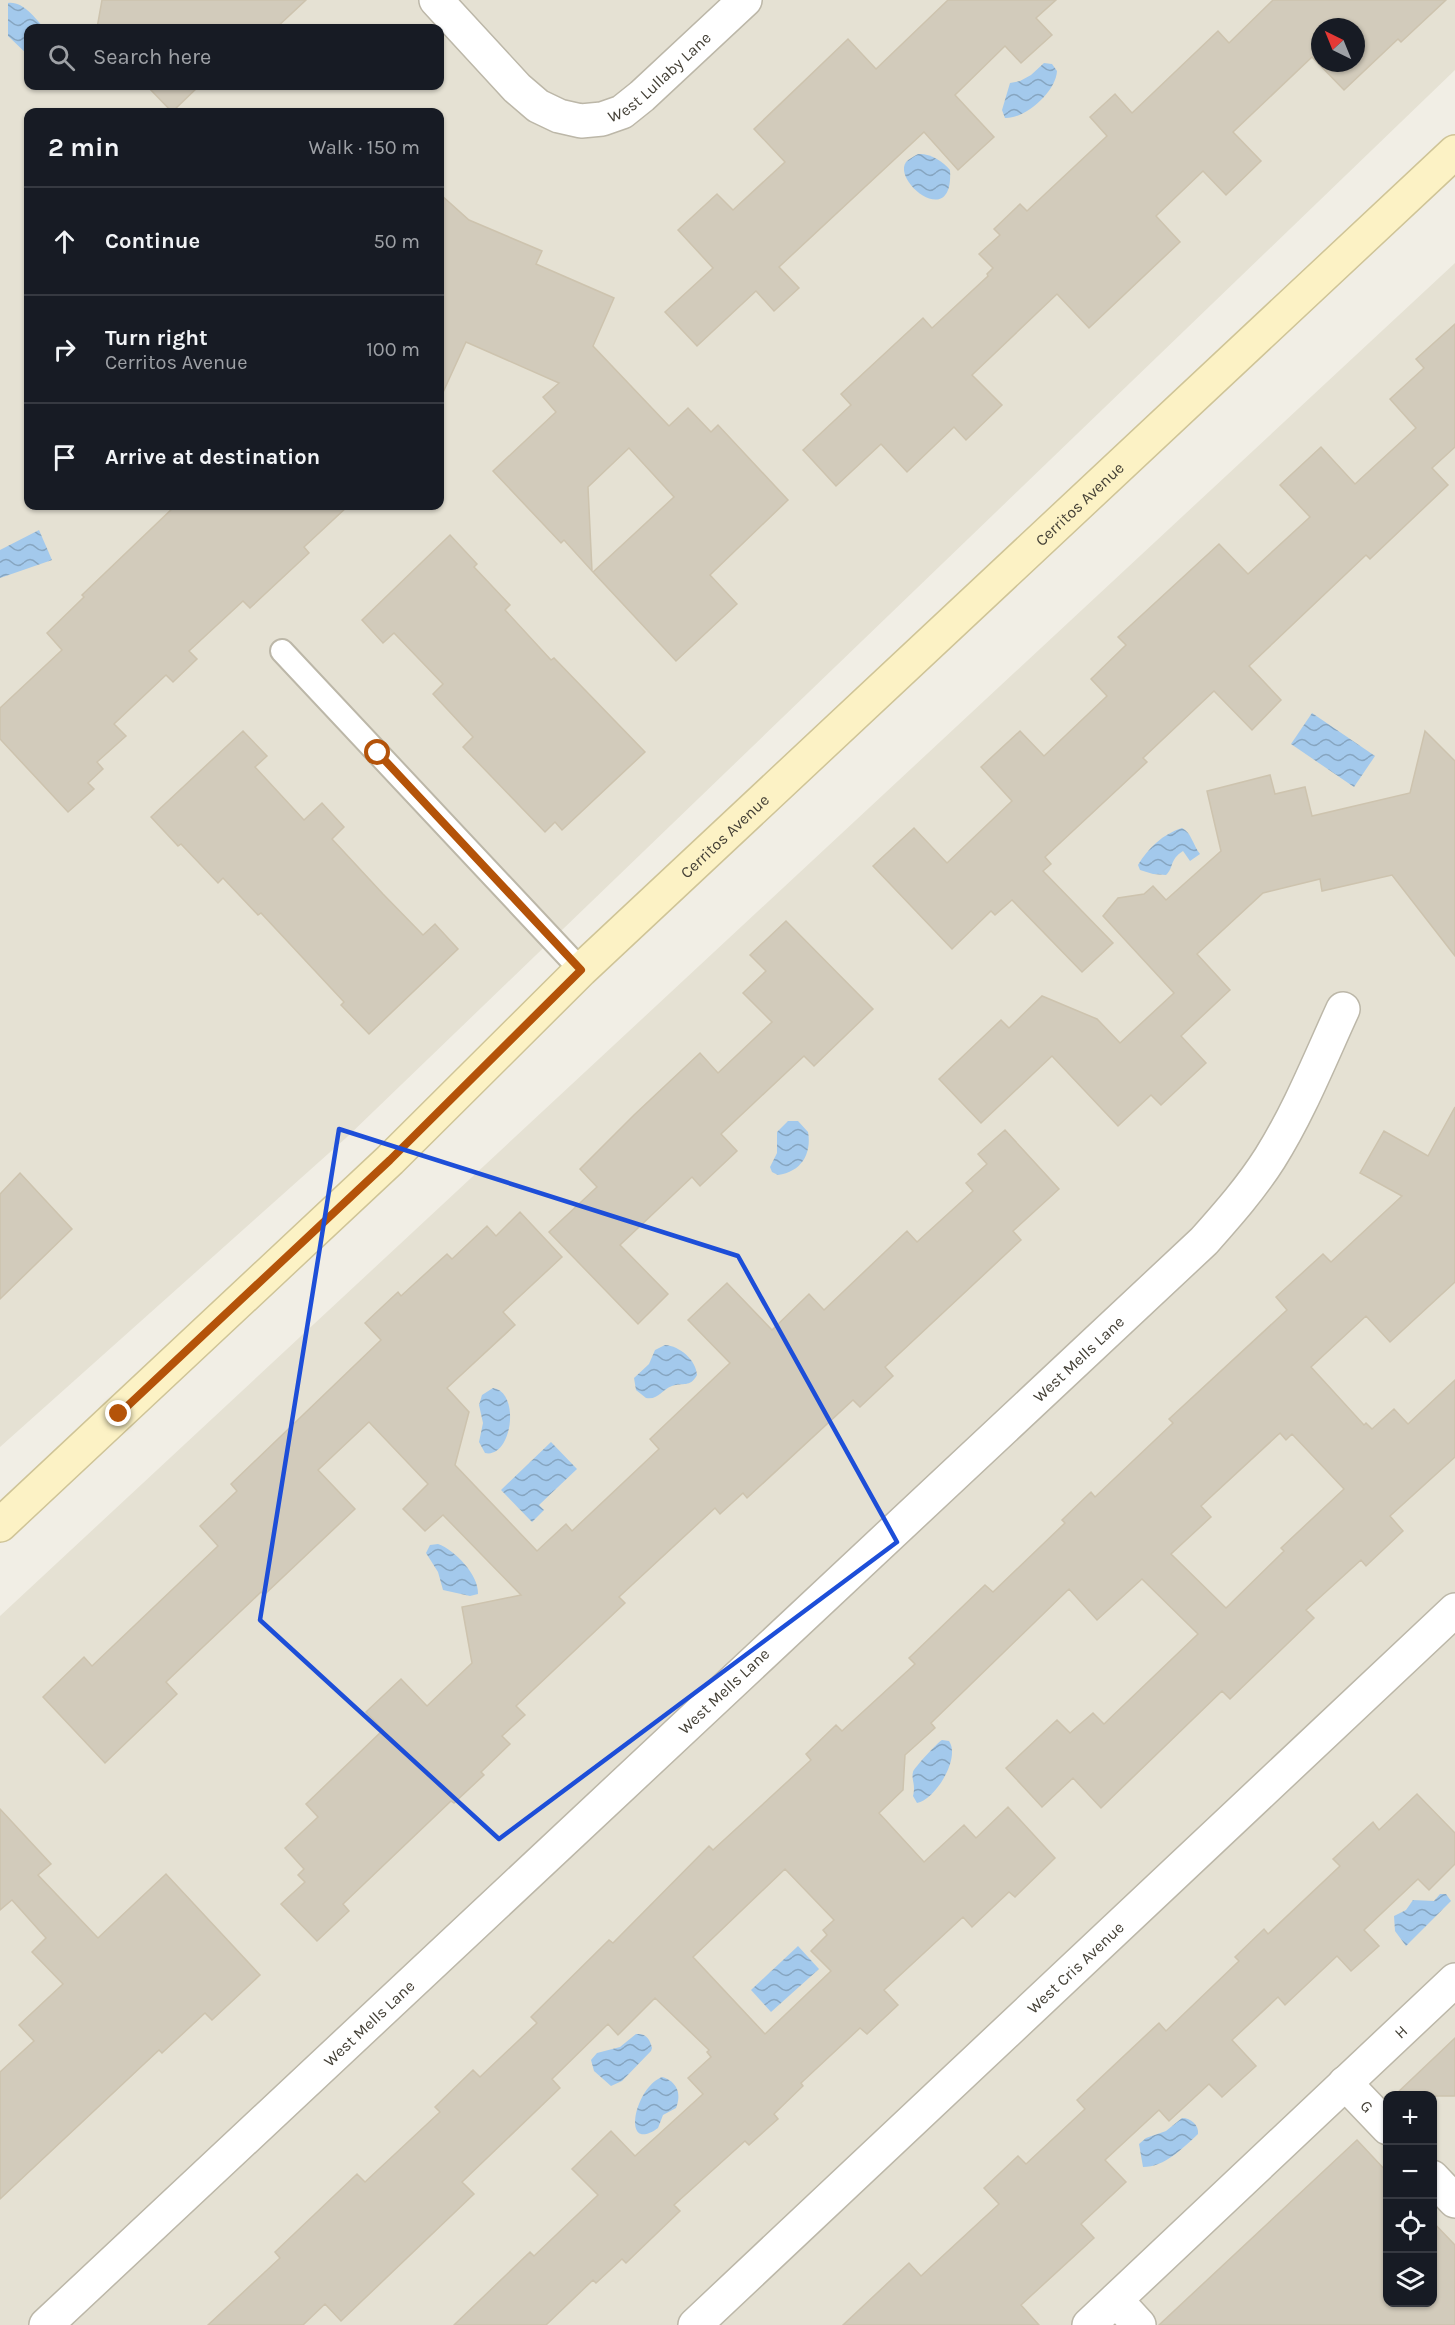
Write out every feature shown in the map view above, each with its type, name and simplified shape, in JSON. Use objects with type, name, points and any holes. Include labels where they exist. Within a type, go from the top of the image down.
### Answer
[{"type":"street","name":"West Lullaby Lane","points":[[436,0],[517,88],[538,106],[559,116],[581,121],[602,119],[622,112],[745,0]]},
{"type":"street","name":"Cerritos Avenue","points":[[0,1525],[390,1160],[581,970],[1455,152]]},
{"type":"street","name":"West Mells Lane","points":[[46,2325],[1204,1241],[1239,1201],[1270,1157],[1343,1010]]},
{"type":"street","name":"West Cris Avenue","points":[[695,2325],[1455,1610]]},
{"type":"street","name":"H","points":[[1089,2325],[1455,1980]]},
{"type":"street","name":"G","points":[[1345,2083],[1383,2123]]},
{"type":"street","points":[[1437,2182],[1455,2201]]},
{"type":"street","points":[[1116,2300],[1139,2325]]},
{"type":"lane","points":[[282,651],[581,970]]},
{"type":"highlighted area","points":[[339,1129],[738,1256],[897,1542],[499,1839],[260,1620]]},
{"type":"shaded area","points":[[0,0],[1455,0],[1455,70],[347,1137],[0,1447]]},
{"type":"shaded area","points":[[1455,263],[1455,2325],[0,2325],[0,1616]]},
{"type":"water","points":[[8,3],[24,7],[41,24],[24,24],[24,51],[8,36]]},
{"type":"water","points":[[1044,63],[1052,64],[1057,71],[1051,87],[1030,109],[1005,118],[1002,110],[1010,83],[1031,75]]},
{"type":"water","points":[[918,154],[936,158],[950,170],[949,188],[943,197],[934,200],[924,196],[908,180],[904,171],[906,162]]},
{"type":"water","points":[[39,530],[52,560],[0,578],[0,550]]},
{"type":"water","points":[[1312,713],[1375,756],[1354,787],[1291,744]]},
{"type":"water","points":[[1182,828],[1190,836],[1200,854],[1190,861],[1183,851],[1166,875],[1140,870],[1138,865],[1151,847],[1162,838]]},
{"type":"water","points":[[788,1121],[798,1121],[808,1132],[808,1148],[799,1166],[778,1175],[772,1172],[770,1167],[777,1153],[777,1132]]},
{"type":"water","points":[[665,1345],[676,1348],[686,1355],[694,1364],[697,1375],[692,1382],[672,1386],[657,1396],[646,1398],[636,1390],[634,1378],[649,1364],[655,1350]]},
{"type":"water","points":[[493,1388],[502,1392],[507,1401],[510,1424],[502,1446],[494,1452],[485,1453],[479,1442],[483,1423],[479,1405],[482,1395]]},
{"type":"water","points":[[551,1442],[577,1469],[539,1505],[544,1510],[532,1522],[501,1490]]},
{"type":"water","points":[[438,1544],[452,1552],[465,1564],[475,1579],[478,1594],[470,1596],[443,1590],[438,1572],[426,1553],[430,1545]]},
{"type":"water","points":[[942,1740],[949,1741],[952,1748],[949,1767],[938,1787],[924,1800],[917,1803],[913,1796],[913,1772]]},
{"type":"water","points":[[1440,1894],[1446,1894],[1451,1901],[1406,1946],[1395,1931],[1394,1916],[1406,1910],[1413,1900],[1434,1901]]},
{"type":"water","points":[[798,1946],[819,1969],[771,2012],[751,1990]]},
{"type":"water","points":[[636,2034],[642,2034],[649,2039],[651,2051],[622,2081],[611,2086],[594,2071],[591,2060],[597,2053],[620,2047]]},
{"type":"water","points":[[662,2077],[675,2085],[677,2089],[676,2108],[663,2115],[658,2128],[646,2134],[639,2133],[636,2127],[636,2117],[639,2105],[644,2093],[652,2083]]},
{"type":"water","points":[[1182,2118],[1194,2123],[1198,2134],[1180,2151],[1166,2160],[1143,2167],[1139,2144],[1146,2138],[1166,2131]]},
{"type":"building","points":[[102,0],[306,0],[280,24],[98,24]]},
{"type":"building","points":[[948,0],[1056,0],[1036,18],[1052,35],[1021,63],[1005,46],[955,95],[994,137],[958,170],[924,132],[779,267],[799,288],[774,311],[756,291],[697,346],[665,312],[713,268],[678,230],[717,194],[733,210],[785,162],[754,129],[848,39],[876,69]]},
{"type":"building","points":[[1273,0],[1446,0],[1401,42],[1398,39],[1365,70],[1365,18],[1311,18],[1311,58],[1233,132],[1261,161],[1226,195],[1203,171],[1156,216],[1180,242],[1089,328],[1057,294],[972,375],[1002,405],[966,440],[954,427],[907,472],[881,444],[836,486],[803,450],[851,405],[841,394],[923,318],[932,328],[988,276],[987,274],[993,268],[979,254],[1000,235],[994,229],[1020,204],[1027,211],[1107,136],[1090,117],[1115,94],[1132,113],[1218,31],[1229,43]]},
{"type":"building","points":[[1327,72],[1363,72],[1344,90]]},
{"type":"building","points":[[151,90],[195,90],[176,108],[168,108]]},
{"type":"building","points":[[444,198],[469,220],[542,251],[536,264],[614,298],[593,346],[669,426],[688,408],[711,432],[718,425],[788,500],[710,575],[737,604],[676,661],[593,572],[674,497],[629,448],[588,487],[592,571],[564,540],[561,543],[493,471],[556,412],[543,397],[559,383],[466,342],[444,390]]},
{"type":"building","points":[[1455,324],[1455,447],[1432,468],[1448,485],[1370,559],[1366,555],[1249,666],[1281,700],[1252,730],[1214,691],[1143,758],[1147,762],[1045,857],[1051,864],[1043,871],[1113,943],[1082,972],[1012,900],[995,915],[991,911],[952,949],[873,866],[914,828],[947,863],[1012,801],[981,767],[1020,731],[1044,756],[1107,696],[1091,679],[1126,645],[1118,637],[1219,544],[1248,574],[1310,517],[1280,485],[1321,447],[1355,484],[1416,428],[1390,399],[1424,368],[1416,359]]},
{"type":"building","points":[[171,510],[344,510],[304,547],[309,553],[250,608],[243,601],[189,651],[197,659],[173,682],[166,675],[114,724],[126,736],[97,762],[103,769],[88,783],[94,789],[68,812],[0,739],[0,708],[62,650],[47,633],[84,597],[82,595]]},
{"type":"building","points":[[450,535],[477,564],[474,567],[510,605],[505,610],[551,660],[554,658],[645,752],[562,830],[555,822],[545,832],[463,747],[473,737],[433,694],[443,684],[394,633],[383,643],[362,620]]},
{"type":"building","points":[[243,731],[267,756],[255,767],[304,820],[322,803],[344,827],[332,839],[383,894],[423,935],[435,924],[458,949],[369,1034],[341,1005],[344,1002],[261,913],[258,915],[223,878],[218,883],[181,844],[178,846],[151,817]]},
{"type":"building","points":[[1425,731],[1455,761],[1455,956],[1392,875],[1322,891],[1320,879],[1263,893],[1197,954],[1230,990],[1181,1036],[1206,1063],[1161,1105],[1151,1095],[1118,1126],[1052,1056],[981,1123],[939,1079],[1001,1020],[1009,1028],[1042,996],[1097,1019],[1120,1043],[1174,993],[1103,916],[1118,898],[1144,894],[1153,886],[1166,900],[1221,851],[1207,791],[1270,775],[1275,794],[1305,787],[1312,816],[1410,793]]},
{"type":"building","points":[[786,921],[873,1009],[814,1066],[804,1056],[721,1134],[737,1151],[700,1186],[692,1177],[620,1245],[668,1294],[638,1324],[549,1232],[597,1187],[580,1169],[634,1115],[700,1053],[718,1073],[772,1022],[743,993],[766,971],[750,955]]},
{"type":"building","points":[[1455,1107],[1455,1282],[1390,1342],[1366,1316],[1311,1367],[1364,1425],[1366,1423],[1372,1429],[1394,1409],[1408,1424],[1455,1380],[1455,1457],[1390,1516],[1403,1531],[1366,1566],[1361,1560],[1306,1610],[1314,1618],[1230,1699],[1222,1691],[1101,1808],[1073,1778],[1042,1807],[1006,1768],[1057,1720],[1070,1733],[1093,1713],[1104,1724],[1198,1634],[1142,1579],[1097,1620],[1069,1589],[931,1723],[935,1728],[905,1755],[903,1790],[879,1813],[924,1862],[964,1825],[976,1838],[1008,1807],[1055,1858],[1015,1897],[1009,1892],[972,1927],[963,1917],[884,1990],[898,2005],[867,2034],[860,2028],[801,2083],[803,2086],[774,2114],[778,2119],[749,2145],[745,2141],[674,2205],[680,2211],[626,2263],[622,2259],[596,2283],[593,2280],[546,2325],[454,2325],[530,2252],[534,2256],[598,2195],[572,2169],[611,2131],[635,2156],[703,2094],[688,2078],[711,2057],[707,2052],[709,2050],[655,1998],[618,2035],[608,2024],[552,2079],[560,2088],[462,2182],[474,2194],[341,2321],[325,2304],[303,2325],[208,2325],[280,2258],[275,2252],[357,2174],[365,2182],[440,2112],[435,2107],[473,2070],[480,2077],[537,2023],[531,2017],[609,1940],[613,1943],[709,1846],[713,1850],[811,1760],[806,1754],[836,1725],[842,1731],[915,1664],[909,1658],[985,1585],[993,1592],[1065,1523],[1062,1520],[1091,1492],[1095,1497],[1173,1423],[1169,1419],[1287,1310],[1276,1297],[1323,1254],[1331,1262],[1402,1196],[1360,1173],[1384,1131],[1428,1156]],"holes":[[[1280,1433],[1286,1440],[1292,1434],[1344,1489],[1281,1548],[1284,1551],[1226,1608],[1171,1554],[1211,1517],[1201,1506]],[[785,1869],[834,1920],[823,1930],[827,1935],[811,1951],[831,1971],[765,2034],[693,1957]]]},
{"type":"building","points":[[1005,1130],[1059,1189],[1013,1231],[1021,1240],[885,1367],[893,1376],[860,1407],[853,1400],[747,1498],[743,1493],[720,1514],[715,1508],[619,1597],[625,1603],[516,1706],[525,1715],[502,1736],[510,1744],[481,1772],[484,1775],[454,1803],[451,1801],[343,1904],[349,1911],[317,1941],[281,1904],[305,1882],[298,1875],[304,1869],[285,1848],[318,1817],[306,1804],[383,1730],[366,1712],[401,1679],[427,1706],[472,1663],[462,1607],[521,1595],[443,1515],[425,1531],[403,1509],[428,1484],[369,1422],[318,1470],[355,1509],[264,1595],[261,1592],[166,1682],[177,1694],[105,1763],[43,1697],[84,1657],[92,1666],[218,1546],[200,1526],[237,1491],[231,1484],[381,1340],[365,1323],[398,1292],[401,1296],[447,1254],[452,1259],[487,1226],[496,1236],[520,1212],[562,1257],[503,1312],[515,1325],[447,1388],[469,1412],[455,1465],[537,1551],[566,1524],[572,1531],[659,1449],[650,1439],[730,1363],[688,1320],[727,1283],[772,1330],[809,1294],[824,1310],[907,1231],[917,1242],[973,1191],[966,1183],[987,1164],[978,1154]]},
{"type":"building","points":[[20,1173],[72,1229],[0,1299],[0,1194]]},
{"type":"building","points":[[1417,1794],[1455,1833],[1455,1864],[1429,1890],[1418,1879],[1364,1930],[1379,1946],[1351,1971],[1337,1956],[1285,2005],[1278,1997],[1232,2040],[1256,2066],[1222,2097],[1209,2084],[1169,2121],[1159,2110],[1105,2160],[1126,2182],[1081,2224],[1094,2238],[1021,2305],[1039,2325],[843,2325],[909,2263],[921,2276],[999,2204],[984,2188],[1018,2156],[1026,2164],[1085,2109],[1077,2100],[1159,2023],[1166,2031],[1239,1961],[1235,1957],[1264,1929],[1268,1934],[1340,1866],[1333,1859],[1373,1822],[1379,1830]]},
{"type":"building","points":[[0,1809],[51,1864],[38,1875],[98,1938],[166,1874],[260,1975],[212,2020],[205,2013],[162,2053],[159,2050],[0,2199],[0,2072],[34,2041],[19,2025],[63,1984],[32,1952],[46,1938],[12,1900],[0,1910]]},
{"type":"building","points":[[1455,2038],[1455,2096],[1437,2096],[1437,2091],[1399,2091]]},
{"type":"building","points":[[1357,2140],[1383,2168],[1383,2307],[1437,2307],[1437,2226],[1455,2245],[1455,2325],[1159,2325]]},
{"type":"route","points":[[119,1414],[390,1160],[581,970],[378,753]]}]
